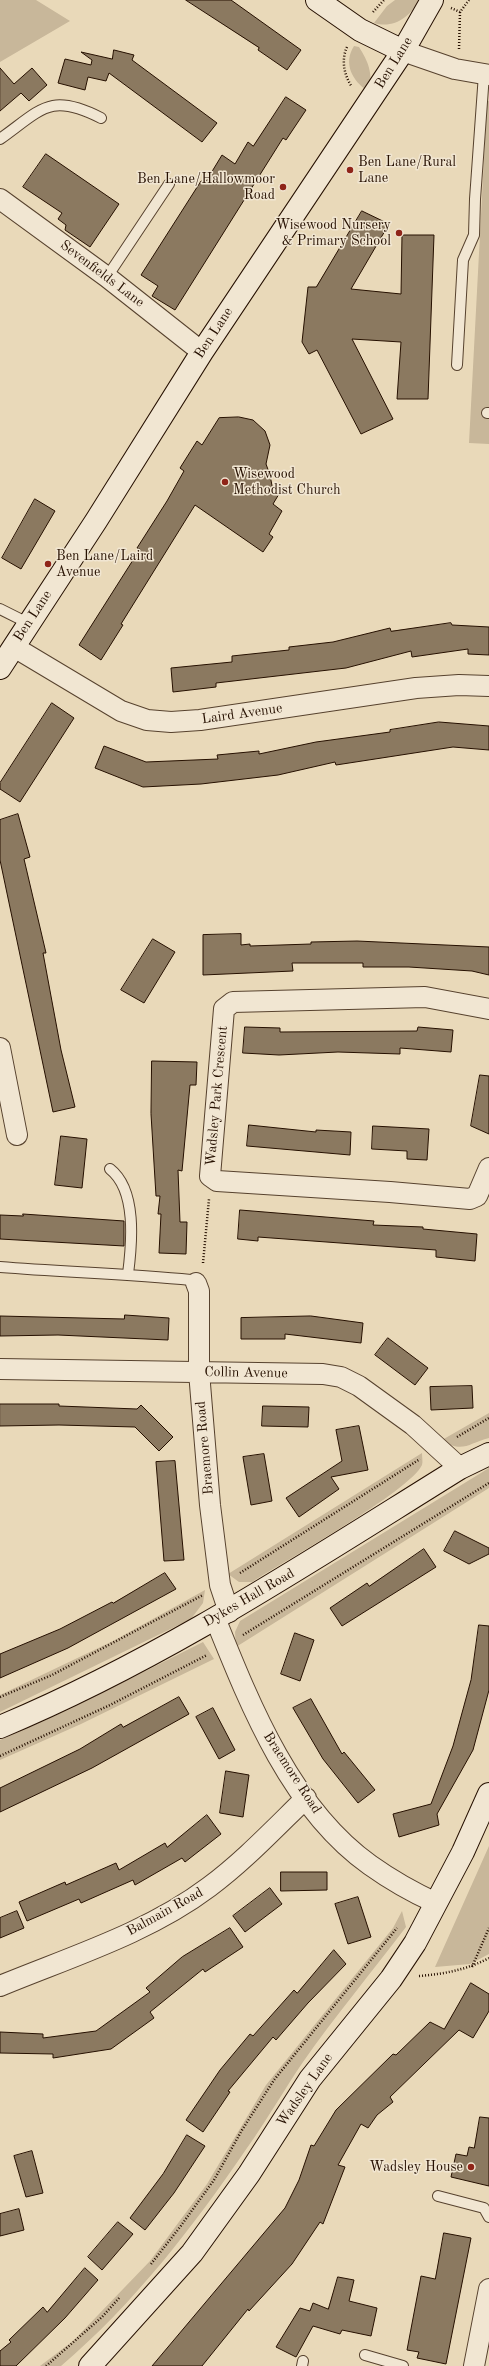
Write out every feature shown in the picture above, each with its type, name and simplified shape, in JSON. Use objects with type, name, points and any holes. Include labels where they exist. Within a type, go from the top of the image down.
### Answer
[{"type":"street","points":[[317,0],[360,30],[403,51],[455,69],[486,75]]},
{"type":"street","name":"Ben Lane","points":[[0,668],[96,521],[202,352],[403,51],[432,0]]},
{"type":"street","name":"Sevenfields Lane","points":[[0,199],[107,277],[202,352]]},
{"type":"street","name":"Laird Avenue","points":[[14,647],[121,711],[147,720],[171,722],[200,720],[416,688],[458,685],[489,686]]},
{"type":"street","name":"Wadsley Park Crescent","points":[[489,1009],[425,997],[233,1002],[224,1009],[210,1176],[217,1181],[390,1192],[470,1199],[477,1196],[489,1168]]},
{"type":"street","points":[[0,1048],[17,1135]]},
{"type":"street","name":"Braemore Road","points":[[196,1283],[199,1291],[199,1372],[210,1505],[220,1585],[222,1615],[246,1692],[270,1743],[306,1798],[336,1835],[369,1864],[403,1887],[436,1902]]},
{"type":"street","name":"Collin Avenue","points":[[0,1369],[323,1374],[341,1377],[359,1386],[413,1425],[460,1468]]},
{"type":"street","name":"Dykes Hall Road","points":[[0,1727],[38,1711],[133,1663],[222,1615],[460,1468],[489,1454]]},
{"type":"street","name":"Wadsley Lane","points":[[90,2366],[192,2253],[249,2174],[310,2079],[390,1979],[415,1943],[463,1852],[489,1794]]},
{"type":"street","name":"Balmain Road","points":[[0,1986],[128,1933],[209,1888],[306,1798]]},
{"type":"street","points":[[474,2366],[489,2289]]},
{"type":"lane","points":[[457,365],[463,260],[474,235],[474,199],[486,75]]},
{"type":"lane","points":[[0,139],[50,105],[64,104],[81,108],[101,118]]},
{"type":"lane","points":[[107,277],[169,184]]},
{"type":"lane","points":[[0,609],[28,623]]},
{"type":"lane","points":[[110,1169],[118,1176],[126,1190],[132,1237],[128,1274]]},
{"type":"lane","points":[[0,1267],[62,1272],[128,1274],[191,1280],[196,1283]]},
{"type":"lane","points":[[438,2196],[484,2208],[489,2217]]},
{"type":"lane","points":[[365,2355],[402,2366]]},
{"type":"path","points":[[455,69],[460,46],[460,12]]},
{"type":"path","points":[[196,1283],[202,1271],[210,1176]]},
{"type":"path","points":[[0,1697],[52,1675],[164,1617],[220,1585],[437,1448],[489,1418]]},
{"type":"path","points":[[147,2268],[180,2227],[214,2180],[242,2130],[274,2080],[399,1924]]},
{"type":"path","points":[[472,1967],[489,1928]]},
{"type":"path","points":[[390,1979],[442,1974],[472,1967],[489,1958]]},
{"type":"path","points":[[46,2366],[102,2317],[122,2295]]},
{"type":"shaded area","points":[[0,0],[36,0],[70,21],[0,62]]},
{"type":"shaded area","points":[[395,0],[419,0],[411,12],[401,20],[388,24],[374,23],[387,6]]},
{"type":"shaded area","points":[[354,46],[359,47],[369,68],[370,85],[368,91],[362,87],[354,77],[349,65],[349,59]]},
{"type":"shaded area","points":[[487,101],[489,101],[489,444],[469,443]]},
{"type":"shaded area","points":[[489,1413],[489,1438],[460,1447],[442,1440]]},
{"type":"shaded area","points":[[422,1453],[422,1465],[413,1477],[344,1526],[252,1582],[239,1582],[228,1574]]},
{"type":"shaded area","points":[[489,1468],[489,1488],[236,1647],[235,1632],[240,1621]]},
{"type":"shaded area","points":[[205,1590],[203,1603],[191,1619],[0,1712],[0,1695],[115,1640]]},
{"type":"shaded area","points":[[203,1642],[214,1659],[81,1724],[0,1760],[0,1740],[70,1709]]},
{"type":"shaded area","points":[[489,1846],[489,1954],[470,1964],[435,1967]]},
{"type":"shaded area","points":[[402,1911],[406,1927],[315,2045],[226,2178],[184,2235],[138,2291],[88,2342],[61,2366],[40,2366],[73,2341],[150,2261],[207,2184],[266,2085],[393,1928]]},
{"type":"building","points":[[186,0],[231,0],[301,50],[287,70],[258,50],[259,48]]},
{"type":"building","points":[[114,50],[134,55],[132,60],[217,123],[202,142],[109,73],[106,81],[88,77],[85,90],[58,83],[65,59],[91,65],[92,60],[81,52],[112,59]]},
{"type":"building","points":[[0,68],[14,84],[32,68],[47,85],[29,101],[21,93],[0,111]]},
{"type":"building","points":[[286,97],[306,110],[286,140],[283,138],[175,310],[152,296],[158,286],[141,275],[201,181],[205,183],[222,155],[235,164],[248,142],[253,146]]},
{"type":"building","points":[[46,154],[119,204],[90,247],[65,230],[66,225],[58,219],[62,213],[23,187]]},
{"type":"building","points":[[362,211],[389,224],[351,289],[401,294],[402,235],[434,235],[428,399],[397,399],[401,342],[352,339],[393,419],[361,434],[317,350],[309,354],[302,342],[308,287],[316,287]]},
{"type":"building","name":"Wisewood Methodist Church","points":[[239,417],[253,420],[265,431],[270,445],[266,464],[273,491],[279,494],[273,504],[282,511],[269,534],[273,537],[263,552],[195,505],[121,624],[123,625],[101,660],[79,645],[140,549],[137,548],[184,471],[180,468],[197,441],[202,445],[219,418]]},
{"type":"building","points":[[35,499],[55,511],[21,569],[2,558]]},
{"type":"building","points":[[451,623],[452,625],[489,627],[489,655],[468,654],[468,649],[412,657],[411,651],[346,668],[216,683],[216,687],[173,692],[171,668],[232,662],[232,656],[289,650],[289,647],[333,642],[390,628],[391,631]]},
{"type":"building","points":[[52,703],[74,718],[20,802],[0,789],[0,783]]},
{"type":"building","points":[[439,722],[489,726],[489,750],[453,747],[336,765],[335,762],[278,775],[201,784],[143,787],[95,768],[104,746],[146,762],[218,759],[217,755],[259,751],[259,754],[316,742],[390,732],[390,730]]},
{"type":"building","points":[[18,814],[30,857],[24,859],[46,953],[43,953],[61,1050],[75,1107],[53,1112],[0,860],[0,820]]},
{"type":"building","points":[[241,934],[241,945],[250,944],[250,946],[357,941],[489,947],[489,975],[472,971],[409,967],[363,967],[363,963],[292,963],[293,971],[203,975],[203,935]]},
{"type":"building","points":[[153,939],[175,952],[144,1003],[121,990]]},
{"type":"building","points":[[245,1027],[280,1028],[280,1032],[417,1031],[418,1027],[453,1030],[451,1052],[400,1048],[400,1054],[338,1052],[279,1055],[243,1053]]},
{"type":"building","points":[[152,1061],[197,1062],[196,1085],[190,1085],[182,1171],[178,1170],[180,1222],[187,1222],[186,1254],[159,1253],[161,1214],[158,1214],[160,1196],[156,1196],[151,1114]]},
{"type":"building","points":[[480,1075],[489,1076],[489,1134],[471,1126]]},
{"type":"building","points":[[249,1125],[316,1132],[316,1130],[351,1132],[350,1155],[247,1146]]},
{"type":"building","points":[[373,1126],[429,1129],[427,1160],[407,1159],[407,1151],[372,1149]]},
{"type":"building","points":[[61,1136],[87,1139],[82,1188],[55,1185]]},
{"type":"building","points":[[240,1210],[374,1221],[373,1225],[423,1227],[423,1229],[477,1234],[475,1261],[436,1257],[436,1250],[258,1237],[258,1241],[238,1239]]},
{"type":"building","points":[[23,1214],[124,1221],[124,1246],[0,1239],[0,1215],[23,1216]]},
{"type":"building","points":[[125,1315],[169,1318],[168,1340],[58,1335],[0,1336],[0,1316],[124,1319]]},
{"type":"building","points":[[311,1316],[363,1323],[361,1343],[285,1334],[285,1339],[241,1339],[241,1318]]},
{"type":"building","points":[[388,1338],[428,1368],[415,1385],[375,1355]]},
{"type":"building","points":[[472,1386],[473,1408],[431,1410],[430,1387]]},
{"type":"building","points":[[0,1404],[59,1404],[59,1406],[137,1409],[141,1405],[173,1437],[159,1451],[135,1427],[59,1425],[0,1426]]},
{"type":"building","points":[[263,1406],[309,1407],[308,1427],[262,1426]]},
{"type":"building","points":[[359,1426],[368,1470],[331,1477],[339,1489],[299,1517],[286,1498],[342,1461],[336,1430]]},
{"type":"building","points":[[264,1454],[272,1501],[251,1505],[243,1457]]},
{"type":"building","points":[[175,1461],[184,1560],[164,1561],[156,1462]]},
{"type":"building","points":[[455,1531],[489,1548],[489,1554],[469,1564],[444,1551]]},
{"type":"building","points":[[424,1549],[436,1567],[342,1626],[330,1608],[367,1583],[369,1586]]},
{"type":"building","points":[[165,1573],[176,1589],[68,1648],[0,1678],[0,1654],[60,1629],[112,1602],[113,1603]]},
{"type":"building","points":[[479,1625],[489,1626],[489,1690],[473,1750],[437,1814],[439,1825],[399,1837],[393,1814],[431,1804],[453,1746],[471,1680]]},
{"type":"building","points":[[295,1633],[314,1640],[300,1681],[281,1674]]},
{"type":"building","points":[[179,1697],[189,1714],[92,1768],[0,1812],[0,1788],[80,1749],[121,1724],[123,1727]]},
{"type":"building","points":[[311,1699],[342,1754],[344,1752],[375,1790],[358,1803],[323,1759],[293,1708]]},
{"type":"building","points":[[213,1708],[235,1750],[219,1759],[196,1717]]},
{"type":"building","points":[[226,1771],[249,1775],[243,1817],[220,1813]]},
{"type":"building","points":[[207,1815],[221,1834],[185,1862],[182,1858],[135,1885],[133,1880],[81,1903],[79,1899],[27,1921],[19,1902],[65,1882],[66,1885],[116,1863],[119,1870],[165,1843],[167,1847]]},
{"type":"building","points":[[281,1872],[327,1872],[327,1890],[281,1891]]},
{"type":"building","points":[[270,1888],[282,1904],[245,1932],[233,1916]]},
{"type":"building","points":[[358,1897],[371,1937],[348,1944],[335,1904]]},
{"type":"building","points":[[17,1911],[24,1928],[0,1938],[0,1918]]},
{"type":"building","points":[[230,1928],[243,1947],[205,1972],[203,1969],[150,2012],[154,2018],[111,2049],[53,2058],[53,2054],[0,2053],[0,2032],[43,2034],[43,2038],[96,2031],[150,1992],[146,1988],[182,1957]]},
{"type":"building","points":[[334,1950],[346,1964],[308,2003],[276,2040],[273,2037],[228,2091],[230,2092],[203,2132],[186,2120],[220,2070],[250,2034],[253,2036],[294,1990],[297,1993]]},
{"type":"building","points":[[471,1983],[489,1994],[489,2011],[473,2038],[459,2030],[390,2097],[393,2102],[377,2115],[368,2128],[361,2124],[338,2165],[345,2167],[323,2224],[320,2222],[292,2264],[249,2311],[248,2309],[202,2366],[152,2366],[285,2208],[299,2180],[311,2145],[314,2146],[336,2110],[393,2054],[396,2055],[430,2022],[444,2029]]},
{"type":"building","name":"Wadsley House","points":[[480,2117],[489,2118],[489,2186],[451,2177],[456,2154],[467,2156],[469,2147],[474,2148]]},
{"type":"building","points":[[187,2135],[205,2146],[174,2193],[145,2230],[130,2218],[163,2174]]},
{"type":"building","points":[[32,2151],[43,2193],[26,2197],[14,2156]]},
{"type":"building","points":[[19,2209],[24,2230],[0,2236],[0,2214]]},
{"type":"building","points":[[118,2222],[133,2234],[102,2270],[88,2257]]},
{"type":"building","points":[[444,2233],[471,2238],[446,2364],[417,2358],[419,2352],[407,2350],[421,2276],[435,2279]]},
{"type":"building","points":[[85,2268],[98,2280],[65,2318],[16,2366],[0,2366],[0,2351],[11,2342],[9,2340],[43,2307],[47,2312]]},
{"type":"building","points":[[338,2277],[354,2280],[349,2301],[377,2308],[371,2336],[342,2330],[340,2334],[313,2326],[296,2357],[276,2347],[300,2308],[310,2311],[313,2303],[328,2309]]},
{"type":"place","name":"Ben Lane/Rural Lane","points":[[350,170]]},
{"type":"place","name":"Ben Lane/Hallowmoor Road","points":[[283,187]]},
{"type":"place","name":"Wisewood Nursery & Primary School","points":[[399,233]]},
{"type":"place","name":"Wisewood Methodist Church","points":[[225,482]]},
{"type":"place","name":"Ben Lane/Laird Avenue","points":[[48,564]]},
{"type":"place","name":"Wadsley House","points":[[471,2167]]}]
